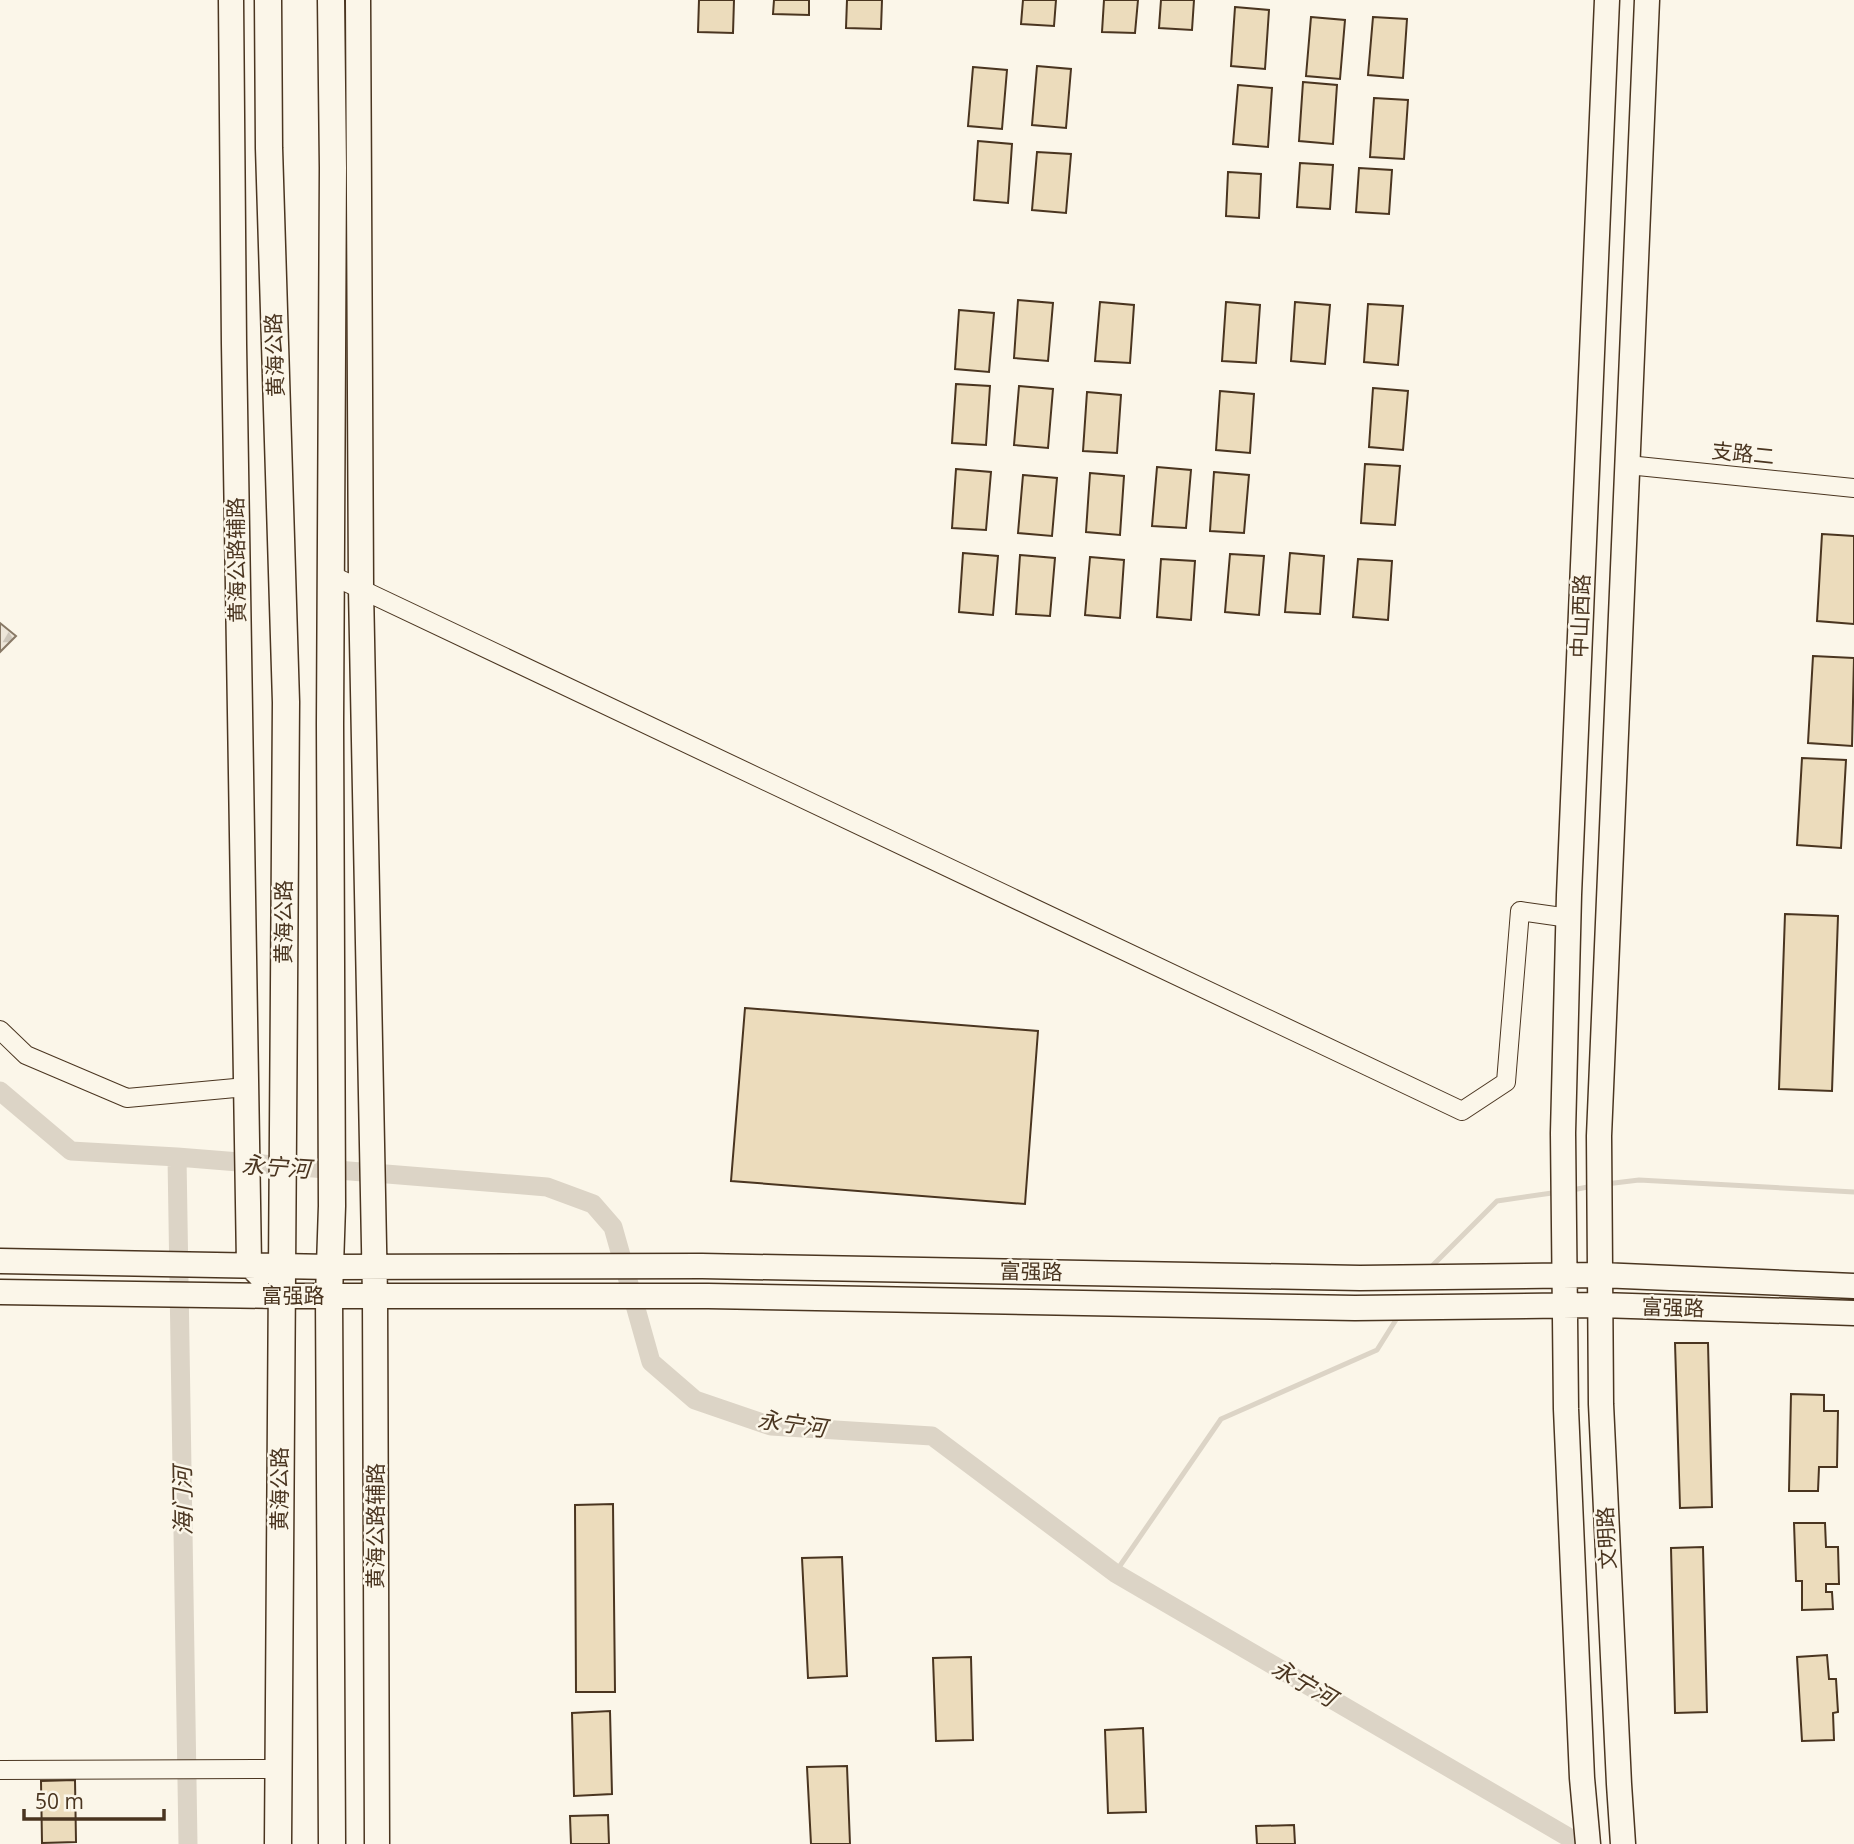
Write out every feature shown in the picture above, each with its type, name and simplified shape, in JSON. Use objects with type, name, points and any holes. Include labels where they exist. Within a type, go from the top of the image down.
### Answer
[{"type":"main road","name":"黄海公路辅路","points":[[231,0],[248,1265]]},
{"type":"main road","name":"黄海公路","points":[[268,0],[269,148],[286,702],[278,1844]]},
{"type":"main road","points":[[331,0],[332,1844]]},
{"type":"main road","points":[[358,0],[360,589]]},
{"type":"main road","name":"中山西路","points":[[1564,1232],[1563,1133],[1569,918],[1607,0]]},
{"type":"main road","name":"中山西路","points":[[1600,1232],[1599,1136],[1647,0]]},
{"type":"main road","name":"黄海公路辅路","points":[[360,589],[374,1209],[377,1844]]},
{"type":"main road","name":"文明路","points":[[1564,1232],[1566,1409],[1582,1778],[1588,1844]]},
{"type":"main road","name":"文明路","points":[[1600,1232],[1601,1404],[1623,1844]]},
{"type":"main road","name":"富强路","points":[[0,1261],[330,1267],[702,1266],[1360,1278],[1600,1275],[1854,1286]]},
{"type":"main road","points":[[248,1265],[281,1296]]},
{"type":"main road","name":"富强路","points":[[0,1292],[220,1296],[708,1296],[1355,1308],[1600,1305],[1854,1313]]},
{"type":"street","name":"支路二","points":[[1628,465],[1854,488]]},
{"type":"street","points":[[331,575],[1462,1111],[1506,1082],[1520,911],[1569,918]]},
{"type":"street","points":[[0,1030],[26,1055],[127,1098],[246,1087]]},
{"type":"street","points":[[0,1770],[279,1769]]},
{"type":"green space","points":[[0,623],[16,636],[0,652]]},
{"type":"building","points":[[699,0],[734,0],[733,33],[698,32]]},
{"type":"building","points":[[774,0],[809,0],[809,15],[773,14]]},
{"type":"building","points":[[847,0],[882,0],[881,29],[846,28]]},
{"type":"building","points":[[1023,0],[1056,0],[1054,26],[1021,24]]},
{"type":"building","points":[[1104,0],[1138,0],[1135,33],[1102,32]]},
{"type":"building","points":[[1161,0],[1194,0],[1192,30],[1159,28]]},
{"type":"building","points":[[1235,7],[1269,10],[1265,69],[1231,66]]},
{"type":"building","points":[[1311,17],[1345,20],[1340,79],[1306,76]]},
{"type":"building","points":[[1373,17],[1407,19],[1403,78],[1368,75]]},
{"type":"building","points":[[1037,66],[1071,69],[1066,128],[1032,125]]},
{"type":"building","points":[[973,67],[1007,70],[1002,129],[968,126]]},
{"type":"building","points":[[1303,82],[1337,85],[1333,144],[1299,141]]},
{"type":"building","points":[[1238,85],[1272,88],[1268,147],[1233,144]]},
{"type":"building","points":[[1374,98],[1408,100],[1404,159],[1370,157]]},
{"type":"building","points":[[978,141],[1012,144],[1008,203],[974,200]]},
{"type":"building","points":[[1037,152],[1071,154],[1066,213],[1032,210]]},
{"type":"building","points":[[1300,163],[1333,165],[1330,209],[1297,207]]},
{"type":"building","points":[[1359,168],[1392,170],[1389,214],[1356,212]]},
{"type":"building","points":[[1228,172],[1261,174],[1259,218],[1226,216]]},
{"type":"building","points":[[1018,300],[1053,303],[1048,361],[1014,358]]},
{"type":"building","points":[[1100,302],[1134,305],[1130,363],[1095,361]]},
{"type":"building","points":[[1226,302],[1260,305],[1256,363],[1222,361]]},
{"type":"building","points":[[1295,302],[1330,305],[1325,364],[1291,361]]},
{"type":"building","points":[[1368,304],[1403,306],[1398,365],[1364,362]]},
{"type":"building","points":[[959,310],[994,313],[989,372],[955,369]]},
{"type":"building","points":[[956,384],[990,386],[986,445],[952,443]]},
{"type":"building","points":[[1019,386],[1053,389],[1048,448],[1014,445]]},
{"type":"building","points":[[1373,388],[1408,391],[1403,450],[1369,447]]},
{"type":"building","points":[[1220,391],[1254,394],[1250,453],[1216,450]]},
{"type":"building","points":[[1087,392],[1121,395],[1117,453],[1083,451]]},
{"type":"building","points":[[1365,464],[1400,466],[1395,525],[1361,523]]},
{"type":"building","points":[[1157,467],[1191,470],[1186,528],[1152,526]]},
{"type":"building","points":[[956,469],[991,472],[986,530],[952,528]]},
{"type":"building","points":[[1214,472],[1249,475],[1244,533],[1210,531]]},
{"type":"building","points":[[1090,473],[1124,476],[1120,535],[1086,532]]},
{"type":"building","points":[[1023,475],[1057,478],[1052,536],[1018,533]]},
{"type":"building","points":[[1822,534],[1854,536],[1854,624],[1817,621]]},
{"type":"building","points":[[963,553],[998,556],[993,615],[959,612]]},
{"type":"building","points":[[1290,553],[1324,556],[1320,614],[1285,612]]},
{"type":"building","points":[[1230,554],[1264,556],[1259,615],[1225,612]]},
{"type":"building","points":[[1020,555],[1055,558],[1050,616],[1016,614]]},
{"type":"building","points":[[1090,557],[1124,560],[1120,618],[1085,615]]},
{"type":"building","points":[[1161,559],[1195,561],[1191,620],[1157,617]]},
{"type":"building","points":[[1358,559],[1392,561],[1388,620],[1353,617]]},
{"type":"building","points":[[1813,656],[1854,658],[1852,746],[1808,743]]},
{"type":"building","points":[[1802,758],[1846,760],[1841,848],[1797,845]]},
{"type":"building","points":[[1785,914],[1838,916],[1832,1091],[1779,1089]]},
{"type":"building","points":[[745,1008],[1038,1031],[1025,1204],[731,1181]]},
{"type":"building","points":[[1675,1343],[1708,1343],[1712,1507],[1680,1508]]},
{"type":"building","points":[[1791,1394],[1824,1395],[1824,1411],[1838,1411],[1837,1467],[1819,1467],[1818,1491],[1789,1491]]},
{"type":"building","points":[[613,1504],[615,1692],[576,1692],[575,1505]]},
{"type":"building","points":[[1794,1523],[1825,1523],[1826,1547],[1838,1547],[1839,1584],[1826,1584],[1826,1592],[1832,1592],[1833,1609],[1802,1610],[1802,1581],[1796,1581]]},
{"type":"building","points":[[1703,1547],[1707,1712],[1675,1713],[1671,1548]]},
{"type":"building","points":[[842,1557],[847,1676],[808,1678],[802,1558]]},
{"type":"building","points":[[1827,1655],[1829,1679],[1836,1679],[1838,1712],[1833,1713],[1834,1740],[1802,1741],[1797,1657]]},
{"type":"building","points":[[971,1657],[973,1740],[936,1741],[933,1658]]},
{"type":"building","points":[[610,1711],[612,1794],[574,1796],[572,1713]]},
{"type":"building","points":[[1143,1728],[1146,1812],[1108,1813],[1105,1730]]},
{"type":"building","points":[[847,1766],[850,1844],[811,1844],[807,1767]]},
{"type":"building","points":[[75,1780],[76,1842],[42,1843],[41,1781]]},
{"type":"building","points":[[608,1815],[609,1844],[571,1844],[570,1816]]},
{"type":"building","points":[[1294,1825],[1295,1844],[1257,1844],[1256,1826]]},
{"type":"waterway","name":"永宁河","points":[[0,1091],[71,1151],[547,1187],[593,1204],[613,1227],[651,1362],[695,1400],[771,1426],[932,1436],[1115,1573],[1580,1844]]},
{"type":"waterway","name":"海门河","points":[[177,1157],[188,1844]]},
{"type":"waterway","points":[[1606,1184],[1639,1180],[1854,1192]]},
{"type":"waterway","points":[[1572,1190],[1593,1186]]},
{"type":"waterway","points":[[1429,1269],[1497,1201],[1559,1192]]},
{"type":"waterway","points":[[1115,1573],[1221,1419],[1377,1350],[1399,1315]]}]
